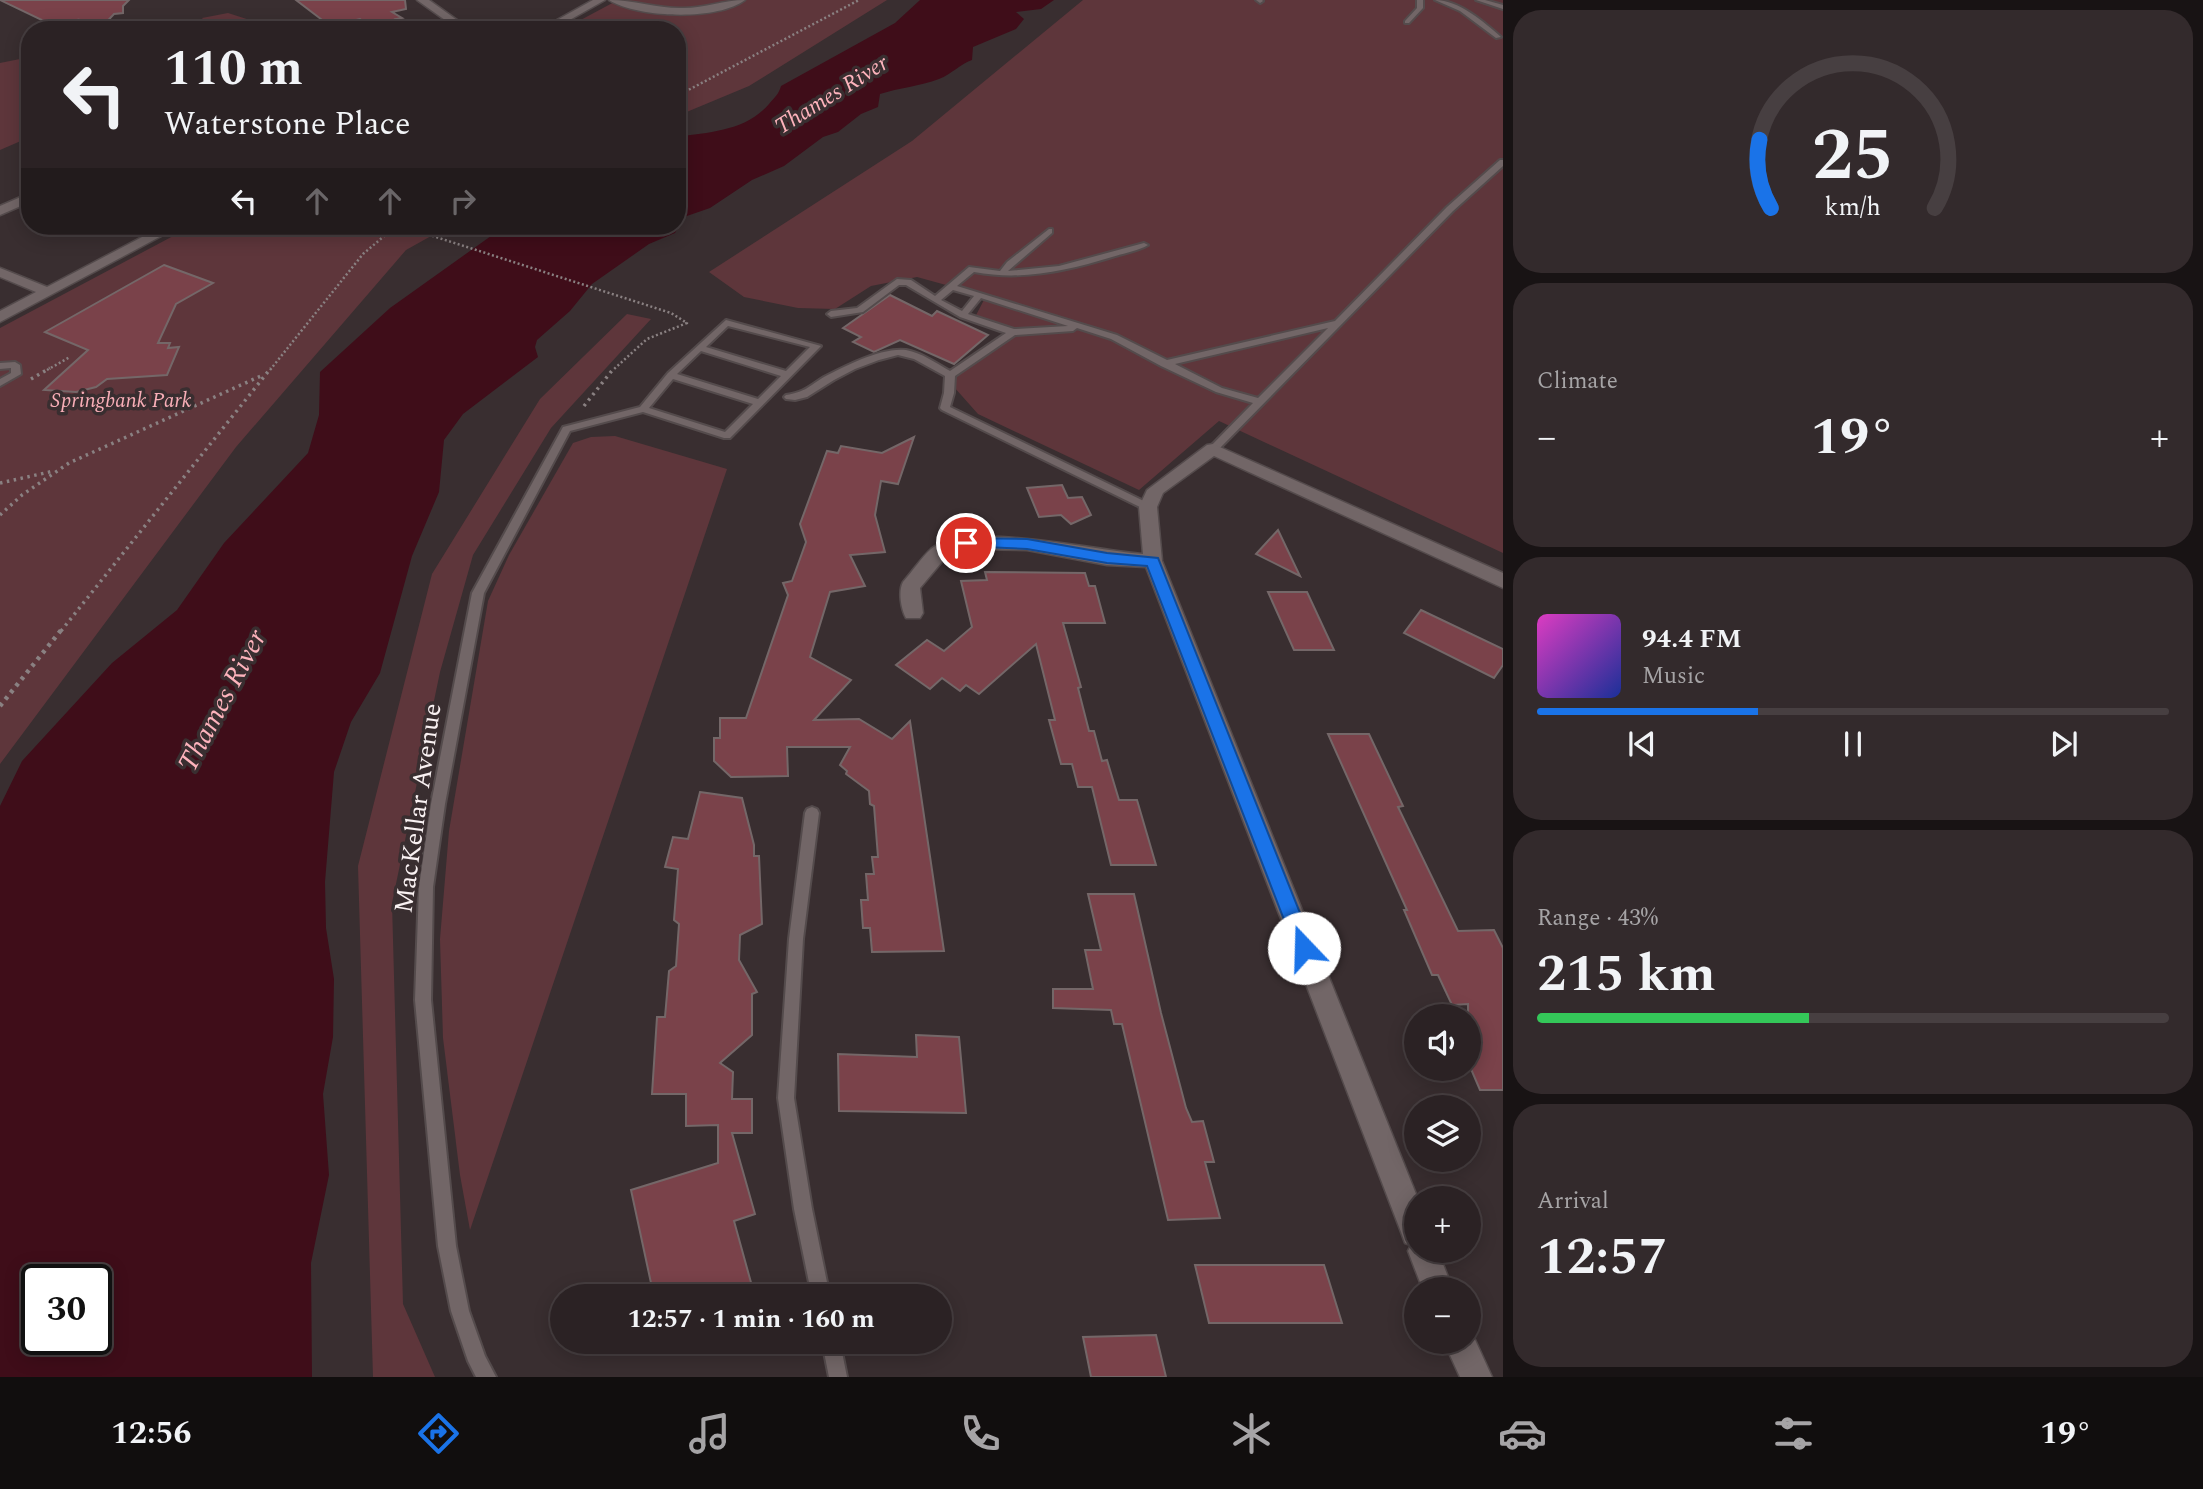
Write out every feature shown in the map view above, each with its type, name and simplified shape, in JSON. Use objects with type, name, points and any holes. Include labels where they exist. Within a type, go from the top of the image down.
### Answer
[{"type":"street","points":[[422,0],[453,21]]},
{"type":"street","points":[[561,21],[600,0]]},
{"type":"street","points":[[614,0],[691,11],[714,9],[740,0]]},
{"type":"street","points":[[647,0],[680,6],[722,0]]},
{"type":"street","points":[[0,211],[21,201]]},
{"type":"street","points":[[0,317],[156,235]]},
{"type":"street","points":[[0,271],[47,292]]},
{"type":"street","points":[[1404,1201],[1153,561],[1147,507],[1156,490],[1213,449],[1503,581]]},
{"type":"street","points":[[913,613],[910,587],[939,552],[966,543],[1027,544],[1107,558],[1153,561]]},
{"type":"street","points":[[1465,1354],[1476,1377]]},
{"type":"lane","points":[[1407,22],[1420,8],[1420,0]]},
{"type":"lane","points":[[1438,0],[1462,10],[1498,37]]},
{"type":"lane","points":[[1479,0],[1503,7]]},
{"type":"lane","points":[[1213,449],[1450,209],[1503,162]]},
{"type":"lane","points":[[1002,274],[1049,231]]},
{"type":"lane","points":[[935,300],[972,268],[1018,275],[1144,245]]},
{"type":"lane","points":[[831,314],[860,310],[897,282],[908,282],[963,315],[1013,332],[1080,327]]},
{"type":"lane","points":[[950,286],[1114,337],[1219,390],[1260,402]]},
{"type":"lane","points":[[963,315],[979,295]]},
{"type":"lane","points":[[1164,364],[1340,322]]},
{"type":"lane","points":[[566,429],[643,409],[727,436],[816,346],[726,323],[671,375],[643,409]]},
{"type":"lane","points":[[950,375],[1013,332]]},
{"type":"lane","points":[[700,348],[788,375]]},
{"type":"lane","points":[[789,397],[801,397],[825,380],[893,353],[905,353],[950,375]]},
{"type":"lane","points":[[0,366],[15,365],[16,374],[0,383]]},
{"type":"lane","points":[[671,375],[759,403]]},
{"type":"lane","points":[[950,375],[949,393],[944,408],[1147,507]]},
{"type":"lane","name":"MacKellar Avenue","points":[[487,1377],[477,1361],[460,1311],[447,1246],[423,1000],[426,887],[438,804],[478,593],[566,429]]},
{"type":"lane","points":[[812,813],[796,939],[786,1098],[803,1209],[818,1284]]},
{"type":"lane","points":[[833,1354],[838,1377]]},
{"type":"path","points":[[686,91],[859,0]]},
{"type":"path","points":[[0,706],[363,254],[385,235]]},
{"type":"path","points":[[427,235],[671,313],[687,323],[677,330],[647,339],[612,371],[566,429]]},
{"type":"path","points":[[23,384],[70,357]]},
{"type":"path","points":[[0,514],[34,484],[75,460],[204,404],[265,374]]},
{"type":"path","points":[[0,483],[59,470]]},
{"type":"green space","points":[[618,0],[887,0],[749,86],[686,112],[686,21],[579,21]]},
{"type":"green space","points":[[1083,0],[1503,0],[1503,553],[1219,421],[1139,490],[978,414],[946,378],[977,353],[983,356],[1007,335],[973,321],[986,296],[917,277],[871,286],[835,309],[798,308],[744,297],[709,272],[912,141]]},
{"type":"green space","points":[[228,13],[253,21],[204,21],[202,18]]},
{"type":"green space","points":[[21,59],[21,141],[0,150],[0,63]]},
{"type":"green space","name":"Springbank Park","points":[[175,235],[433,235],[406,250],[236,447],[0,764],[0,328]]},
{"type":"green space","points":[[627,314],[651,319],[551,428],[473,555],[440,672],[392,903],[403,1304],[435,1377],[373,1377],[358,866],[432,574],[540,399]]},
{"type":"green space","points":[[615,436],[727,469],[470,1230],[460,1175],[443,1038],[440,939],[449,831],[488,601],[509,555],[573,443],[591,437]]},
{"type":"water","name":"Thames River","points":[[920,0],[1054,0],[1041,9],[1016,12],[1024,19],[1016,29],[973,47],[972,60],[939,79],[880,94],[878,107],[861,114],[838,132],[823,137],[784,166],[752,180],[710,208],[686,216],[686,136],[727,129],[750,120],[778,94],[781,86],[895,23]]},
{"type":"water","name":"Thames River","points":[[492,235],[670,235],[649,244],[592,284],[570,311],[537,340],[535,347],[538,357],[463,414],[444,440],[439,492],[412,556],[380,673],[351,722],[334,772],[325,882],[326,928],[334,979],[333,1037],[323,1094],[329,1175],[311,1263],[312,1377],[0,1377],[0,806],[22,761],[112,663],[177,610],[224,543],[308,453],[319,415],[320,372],[390,308]]},
{"type":"building","points":[[0,0],[129,0],[123,6],[123,13],[114,14],[107,21],[44,21]]},
{"type":"building","points":[[296,0],[405,0],[406,9],[392,12],[402,18],[396,19],[399,21],[323,21]]},
{"type":"building","points":[[164,265],[213,283],[176,304],[158,343],[170,343],[168,348],[179,347],[167,375],[107,379],[96,387],[76,392],[44,390],[88,350],[45,332]]},
{"type":"building","points":[[890,295],[932,316],[937,311],[988,335],[954,364],[900,340],[874,352],[853,342],[861,337],[843,328]]},
{"type":"building","points":[[914,437],[898,484],[881,481],[875,515],[885,552],[850,555],[865,586],[830,592],[810,657],[851,680],[814,720],[859,719],[892,739],[910,721],[944,951],[872,952],[870,928],[863,928],[861,900],[868,900],[866,874],[874,874],[872,857],[878,857],[874,806],[870,804],[869,791],[846,774],[847,771],[840,765],[850,747],[787,747],[788,776],[731,777],[714,761],[714,738],[720,738],[720,718],[746,718],[788,595],[783,583],[792,581],[806,542],[800,524],[827,451],[838,453],[841,446],[882,453]]},
{"type":"building","points":[[1062,485],[1068,498],[1082,497],[1091,515],[1071,524],[1061,515],[1039,517],[1027,488]]},
{"type":"building","points":[[1278,530],[1300,576],[1256,554]]},
{"type":"building","points":[[985,572],[1085,573],[1089,586],[1095,586],[1105,623],[1063,623],[1081,687],[1078,688],[1089,731],[1094,731],[1102,761],[1107,760],[1119,800],[1137,800],[1156,865],[1111,865],[1092,787],[1078,787],[1072,764],[1061,764],[1049,720],[1055,720],[1036,644],[979,694],[966,685],[960,691],[942,678],[930,689],[896,665],[927,640],[944,651],[972,627],[961,581],[987,580]]},
{"type":"building","points":[[1268,592],[1307,592],[1334,650],[1294,650]]},
{"type":"building","points":[[1421,610],[1503,649],[1503,665],[1494,678],[1404,633]]},
{"type":"building","points":[[1328,734],[1369,734],[1403,806],[1398,807],[1458,931],[1494,930],[1503,948],[1503,1090],[1480,1090],[1476,1081],[1481,1081],[1481,1004],[1452,1004],[1438,975],[1432,975],[1404,910],[1407,910]]},
{"type":"building","points":[[700,792],[742,798],[754,845],[754,856],[759,856],[762,924],[740,935],[739,960],[757,992],[752,994],[752,1035],[720,1063],[733,1072],[732,1099],[752,1099],[752,1133],[732,1133],[755,1214],[734,1221],[751,1284],[651,1284],[631,1190],[718,1163],[718,1125],[686,1126],[686,1094],[652,1094],[657,1017],[665,1017],[669,971],[676,966],[679,924],[674,920],[678,869],[665,867],[673,837],[688,839]]},
{"type":"building","points":[[1088,894],[1134,894],[1186,1108],[1192,1122],[1203,1121],[1214,1162],[1205,1162],[1220,1218],[1168,1220],[1122,1024],[1114,1024],[1111,1010],[1053,1008],[1053,989],[1093,989],[1085,950],[1101,950]]},
{"type":"building","points":[[916,1035],[959,1037],[966,1113],[839,1111],[838,1054],[917,1057]]},
{"type":"building","points":[[1195,1265],[1324,1265],[1342,1323],[1209,1323]]},
{"type":"building","points":[[1156,1335],[1166,1377],[1091,1377],[1083,1337]]},
{"type":"route","points":[[966,543],[1027,544],[1107,558],[1153,561],[1304,948]]}]
